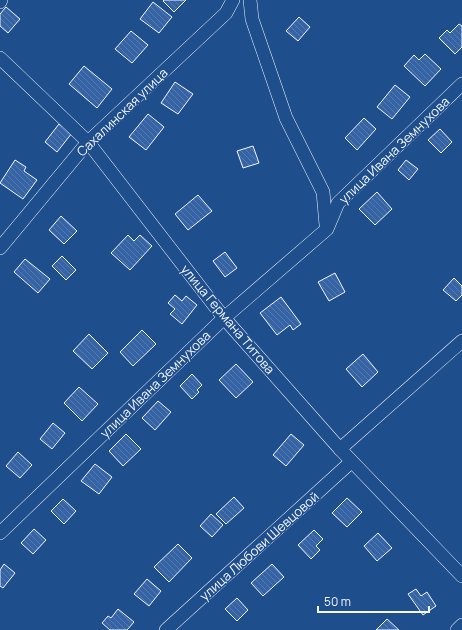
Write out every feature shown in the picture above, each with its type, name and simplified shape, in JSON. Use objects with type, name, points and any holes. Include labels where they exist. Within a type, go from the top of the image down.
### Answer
[{"type":"street","name":"Сахалинская улица","points":[[0,248],[88,142],[226,13],[233,0]]},
{"type":"street","points":[[250,0],[252,19],[286,118],[324,192],[327,229]]},
{"type":"street","name":"улица Германа Титова","points":[[0,58],[88,142],[224,318],[351,462],[462,576]]},
{"type":"street","name":"улица Ивана Земнухова","points":[[0,533],[224,318],[327,229],[338,203],[462,84]]},
{"type":"street","points":[[340,449],[462,341]]},
{"type":"street","name":"улица Любови Шевцовой","points":[[166,630],[351,462]]},
{"type":"street","points":[[457,630],[462,625]]},
{"type":"building","points":[[186,0],[174,12],[163,1]]},
{"type":"building","points":[[153,2],[172,17],[159,33],[140,19]]},
{"type":"building","points":[[6,7],[20,19],[8,33],[0,26],[0,14]]},
{"type":"building","points":[[299,17],[310,27],[298,41],[286,31]]},
{"type":"building","points":[[459,24],[462,26],[462,47],[455,54],[439,38],[447,30],[450,33]]},
{"type":"building","points":[[131,31],[148,45],[132,63],[115,49]]},
{"type":"building","points":[[425,54],[441,69],[425,86],[404,66],[414,55],[419,60]]},
{"type":"building","points":[[84,66],[112,89],[97,108],[69,84]]},
{"type":"building","points":[[175,82],[193,94],[178,114],[161,103]]},
{"type":"building","points":[[395,85],[410,97],[392,119],[377,107]]},
{"type":"building","points":[[148,114],[164,127],[146,150],[129,137]]},
{"type":"building","points":[[364,118],[376,129],[357,150],[345,138]]},
{"type":"building","points":[[59,124],[72,133],[57,152],[45,142]]},
{"type":"building","points":[[440,129],[452,142],[441,153],[428,140]]},
{"type":"building","points":[[253,146],[259,163],[243,168],[237,151]]},
{"type":"building","points":[[15,160],[26,167],[24,171],[37,180],[23,199],[0,183]]},
{"type":"building","points":[[406,160],[418,169],[409,180],[398,170]]},
{"type":"building","points":[[377,192],[392,209],[375,225],[359,209]]},
{"type":"building","points":[[198,195],[212,211],[188,230],[175,214]]},
{"type":"building","points":[[61,216],[77,231],[64,244],[49,230]]},
{"type":"building","points":[[128,235],[134,241],[140,235],[152,246],[130,270],[111,253]]},
{"type":"building","points":[[225,252],[237,268],[225,277],[213,261]]},
{"type":"building","points":[[62,256],[76,270],[66,280],[52,266]]},
{"type":"building","points":[[25,259],[50,279],[38,293],[14,272]]},
{"type":"building","points":[[335,273],[345,292],[329,301],[318,282]]},
{"type":"building","points":[[454,278],[462,286],[462,295],[456,301],[443,290]]},
{"type":"building","points":[[175,295],[182,301],[186,296],[197,305],[182,324],[170,314],[175,309],[168,303]]},
{"type":"building","points":[[281,297],[301,324],[293,330],[290,325],[277,335],[260,313]]},
{"type":"building","points":[[142,330],[156,344],[133,366],[120,352]]},
{"type":"building","points":[[89,334],[108,353],[92,369],[73,351]]},
{"type":"building","points":[[363,354],[378,372],[362,387],[346,369]]},
{"type":"building","points":[[236,364],[253,382],[236,398],[219,380]]},
{"type":"building","points":[[192,374],[202,385],[197,390],[199,392],[192,399],[180,386]]},
{"type":"building","points":[[79,387],[98,404],[82,421],[64,403]]},
{"type":"building","points":[[158,401],[171,412],[155,430],[142,418]]},
{"type":"building","points":[[53,423],[65,433],[52,449],[40,439]]},
{"type":"building","points":[[126,434],[141,449],[123,466],[109,451]]},
{"type":"building","points":[[291,434],[304,445],[286,466],[273,455]]},
{"type":"building","points":[[18,452],[32,465],[20,478],[6,466]]},
{"type":"building","points":[[95,464],[112,477],[99,494],[81,481]]},
{"type":"building","points":[[234,497],[244,508],[226,524],[216,514]]},
{"type":"building","points":[[347,498],[362,512],[347,527],[332,513]]},
{"type":"building","points":[[63,499],[76,511],[64,524],[51,511]]},
{"type":"building","points":[[211,514],[223,525],[212,537],[200,526]]},
{"type":"building","points":[[34,529],[46,540],[33,554],[21,543]]},
{"type":"building","points":[[314,530],[323,539],[316,546],[320,550],[311,559],[298,545]]},
{"type":"building","points":[[378,533],[392,548],[377,561],[364,546]]},
{"type":"building","points":[[178,544],[192,558],[169,582],[154,567]]},
{"type":"building","points":[[4,564],[15,573],[3,588],[0,586],[0,570]]},
{"type":"building","points":[[272,564],[284,577],[263,596],[251,583]]},
{"type":"building","points":[[147,579],[161,591],[149,606],[134,594]]},
{"type":"building","points":[[416,589],[421,596],[427,592],[436,606],[423,615],[408,594]]},
{"type":"building","points":[[237,598],[248,610],[237,621],[225,609]]},
{"type":"building","points":[[118,609],[134,622],[127,630],[110,630],[102,623],[108,616],[111,618]]},
{"type":"building","points":[[387,619],[399,630],[376,630]]}]
